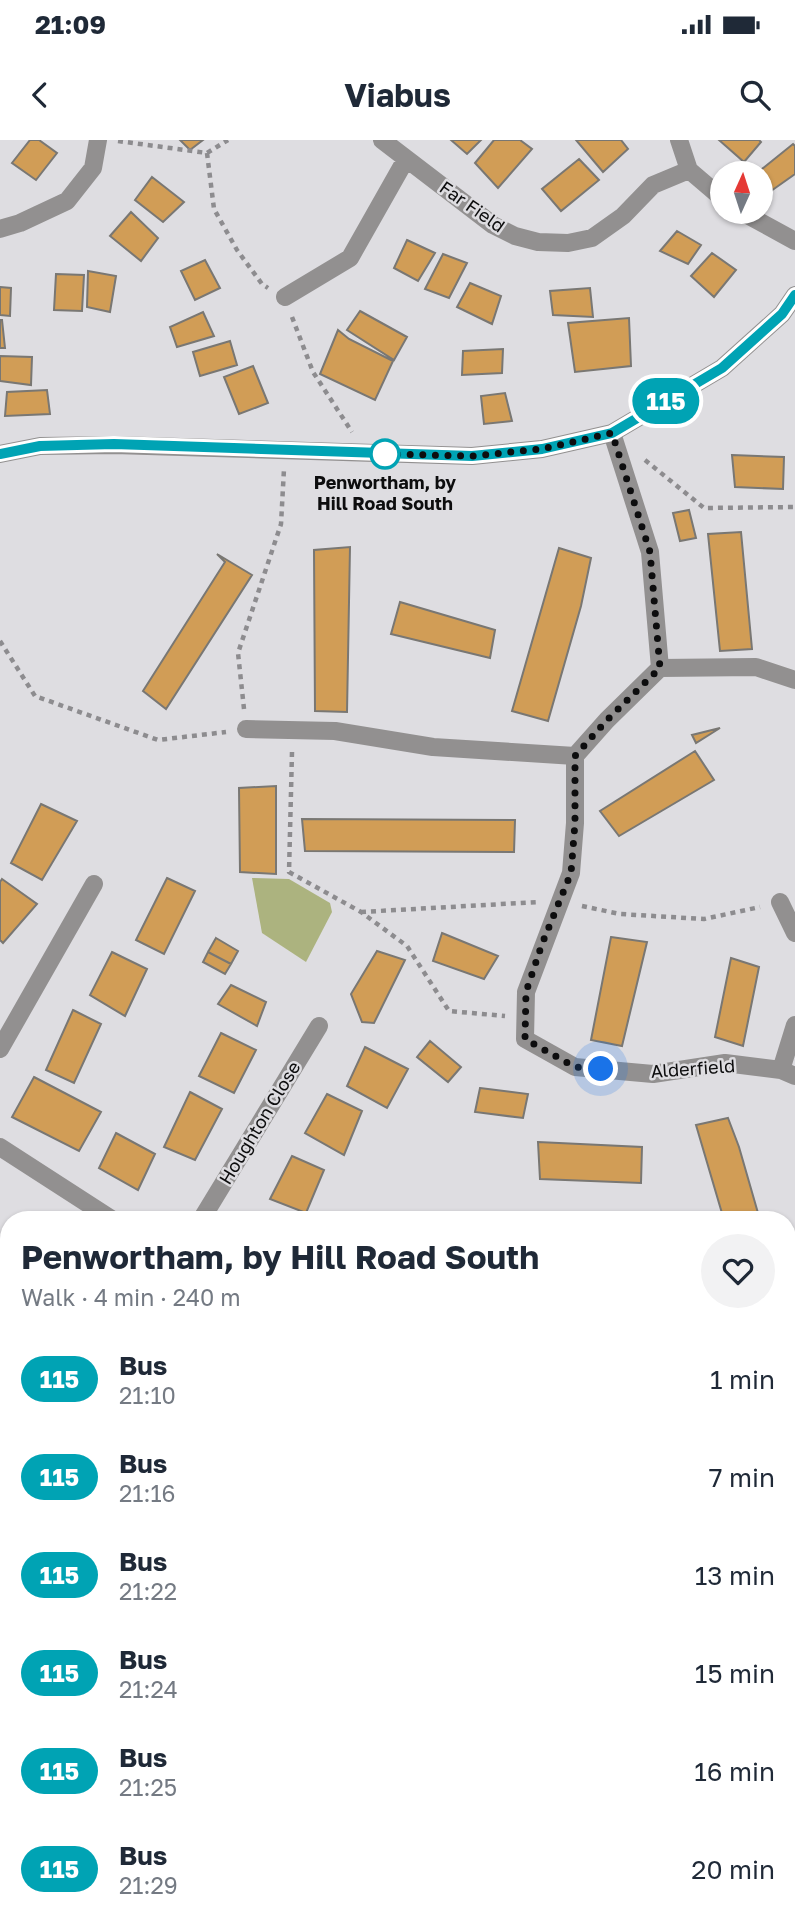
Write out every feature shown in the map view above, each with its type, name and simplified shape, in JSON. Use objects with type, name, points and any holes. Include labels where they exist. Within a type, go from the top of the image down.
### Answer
[{"type":"street","points":[[0,229],[20,223],[67,201],[93,168],[98,140]]},
{"type":"street","name":"Far Field","points":[[383,140],[493,225],[515,236],[538,242],[568,243],[592,238],[623,216],[653,185],[689,170]]},
{"type":"street","points":[[679,140],[689,170],[710,188]]},
{"type":"street","points":[[285,297],[350,258],[406,159]]},
{"type":"street","points":[[764,224],[795,241]]},
{"type":"street","points":[[0,454],[40,446],[114,444],[472,456],[542,449],[612,433],[722,368],[782,314],[795,295]]},
{"type":"street","points":[[612,433],[650,552],[660,668]]},
{"type":"street","points":[[246,729],[335,732],[433,747],[575,756],[660,668],[756,667],[795,680]]},
{"type":"street","name":"Alderfield","points":[[575,756],[575,823],[571,873],[526,992],[525,1039],[575,1067],[653,1074],[725,1063],[788,1073],[795,1025]]},
{"type":"street","points":[[0,1049],[94,884]]},
{"type":"street","points":[[780,902],[795,933]]},
{"type":"street","name":"Houghton Close","points":[[206,1211],[319,1026]]},
{"type":"street","points":[[0,1147],[99,1211]]},
{"type":"path","points":[[109,140],[207,153],[228,140]]},
{"type":"path","points":[[207,153],[214,209],[237,250],[262,284],[285,297],[313,372],[366,454]]},
{"type":"path","points":[[0,640],[35,695],[145,736],[158,740],[246,729],[238,653],[281,524],[285,450]]},
{"type":"path","points":[[642,458],[704,508],[795,508]]},
{"type":"path","points":[[293,730],[289,872],[361,912],[407,946],[449,1011],[526,1017]]},
{"type":"path","points":[[361,912],[560,901],[620,914],[704,919],[780,902]]},
{"type":"green space","points":[[252,878],[289,879],[330,903],[332,912],[306,962],[262,933]]},
{"type":"building","points":[[30,140],[39,140],[57,153],[36,180],[12,163]]},
{"type":"building","points":[[180,140],[203,140],[190,150]]},
{"type":"building","points":[[451,140],[481,140],[467,154]]},
{"type":"building","points":[[494,140],[520,140],[532,149],[498,188],[475,163]]},
{"type":"building","points":[[576,140],[621,140],[628,149],[603,172]]},
{"type":"building","points":[[719,140],[759,140],[761,142],[743,161]]},
{"type":"building","points":[[793,144],[795,146],[795,174],[774,189],[774,161],[772,161]]},
{"type":"building","points":[[579,159],[599,180],[561,211],[542,189]]},
{"type":"building","points":[[152,177],[184,202],[163,222],[135,200]]},
{"type":"building","points":[[131,212],[158,238],[141,261],[110,236]]},
{"type":"building","points":[[677,231],[701,245],[688,264],[660,251]]},
{"type":"building","points":[[407,240],[435,253],[418,281],[394,268]]},
{"type":"building","points":[[712,253],[736,270],[714,297],[691,276]]},
{"type":"building","points":[[443,254],[467,263],[449,298],[425,289]]},
{"type":"building","points":[[205,260],[220,288],[195,300],[181,271]]},
{"type":"building","points":[[88,271],[116,276],[110,312],[87,307]]},
{"type":"building","points":[[56,274],[84,275],[82,311],[54,310]]},
{"type":"building","points":[[470,283],[501,296],[492,324],[457,307]]},
{"type":"building","points":[[0,287],[11,288],[10,316],[0,315]]},
{"type":"building","points":[[590,288],[593,317],[553,315],[550,291]]},
{"type":"building","points":[[360,311],[407,337],[394,360],[347,330]]},
{"type":"building","points":[[203,312],[214,336],[177,347],[170,327]]},
{"type":"building","points":[[629,318],[631,366],[575,372],[568,323]]},
{"type":"building","points":[[2,320],[5,348],[0,348]]},
{"type":"building","points":[[338,330],[349,339],[393,361],[375,400],[320,374]]},
{"type":"building","points":[[230,341],[237,365],[200,376],[193,352]]},
{"type":"building","points":[[503,349],[502,373],[462,375],[463,351]]},
{"type":"building","points":[[0,356],[32,357],[31,385],[0,381]]},
{"type":"building","points":[[253,366],[268,403],[239,414],[224,377]]},
{"type":"building","points":[[47,390],[50,414],[5,416],[7,392]]},
{"type":"building","points":[[505,393],[512,421],[484,424],[481,396]]},
{"type":"building","points":[[732,455],[784,457],[783,489],[735,487]]},
{"type":"building","points":[[689,510],[696,538],[680,541],[673,513]]},
{"type":"building","points":[[741,532],[752,649],[720,651],[708,534]]},
{"type":"building","points":[[350,547],[347,712],[315,711],[314,550]]},
{"type":"building","points":[[559,548],[591,558],[581,606],[548,721],[512,711]]},
{"type":"building","points":[[217,554],[252,575],[166,709],[143,691],[225,562]]},
{"type":"building","points":[[400,602],[495,630],[490,658],[391,634]]},
{"type":"building","points":[[720,728],[696,743],[692,735]]},
{"type":"building","points":[[695,751],[714,780],[619,836],[600,811]]},
{"type":"building","points":[[276,786],[276,874],[240,872],[239,788]]},
{"type":"building","points":[[41,804],[77,821],[42,880],[11,863]]},
{"type":"building","points":[[302,819],[515,820],[514,852],[305,851]]},
{"type":"building","points":[[167,878],[195,891],[164,954],[136,940]]},
{"type":"building","points":[[2,879],[37,904],[3,943],[0,940]]},
{"type":"building","points":[[442,933],[498,956],[484,979],[433,961]]},
{"type":"building","points":[[611,937],[647,942],[622,1046],[591,1040]]},
{"type":"building","points":[[216,938],[238,951],[231,964],[208,952]]},
{"type":"building","points":[[377,951],[405,960],[374,1023],[362,1022],[351,994]]},
{"type":"building","points":[[112,952],[147,969],[125,1016],[90,995]]},
{"type":"building","points":[[208,952],[231,964],[225,974],[203,962]]},
{"type":"building","points":[[731,958],[759,967],[743,1046],[715,1037]]},
{"type":"building","points":[[231,985],[266,1002],[257,1026],[218,1004]]},
{"type":"building","points":[[73,1010],[101,1024],[74,1083],[46,1070]]},
{"type":"building","points":[[221,1033],[256,1050],[234,1093],[199,1076]]},
{"type":"building","points":[[430,1041],[461,1067],[448,1082],[417,1057]]},
{"type":"building","points":[[365,1047],[408,1069],[387,1108],[347,1086]]},
{"type":"building","points":[[34,1077],[101,1112],[79,1151],[12,1117]]},
{"type":"building","points":[[480,1088],[528,1094],[523,1118],[475,1112]]},
{"type":"building","points":[[190,1092],[222,1109],[195,1160],[164,1147]]},
{"type":"building","points":[[327,1094],[362,1111],[344,1155],[305,1133]]},
{"type":"building","points":[[728,1118],[757,1211],[721,1211],[696,1125]]},
{"type":"building","points":[[116,1133],[155,1154],[138,1190],[99,1168]]},
{"type":"building","points":[[538,1142],[642,1147],[641,1183],[540,1179]]},
{"type":"building","points":[[292,1156],[324,1170],[307,1211],[270,1199]]},
{"type":"bus line","name":"115","points":[[0,454],[40,446],[114,444],[472,456],[542,449],[612,433],[722,368],[782,314],[795,295]]},
{"type":"place","name":"Penwortham, by Hill Road South","points":[[385,454]]},
{"type":"route","points":[[385,454],[472,456],[542,449],[612,433],[650,552],[660,668],[575,756],[575,823],[571,873],[526,992],[525,1039],[575,1067],[601,1069]]}]
